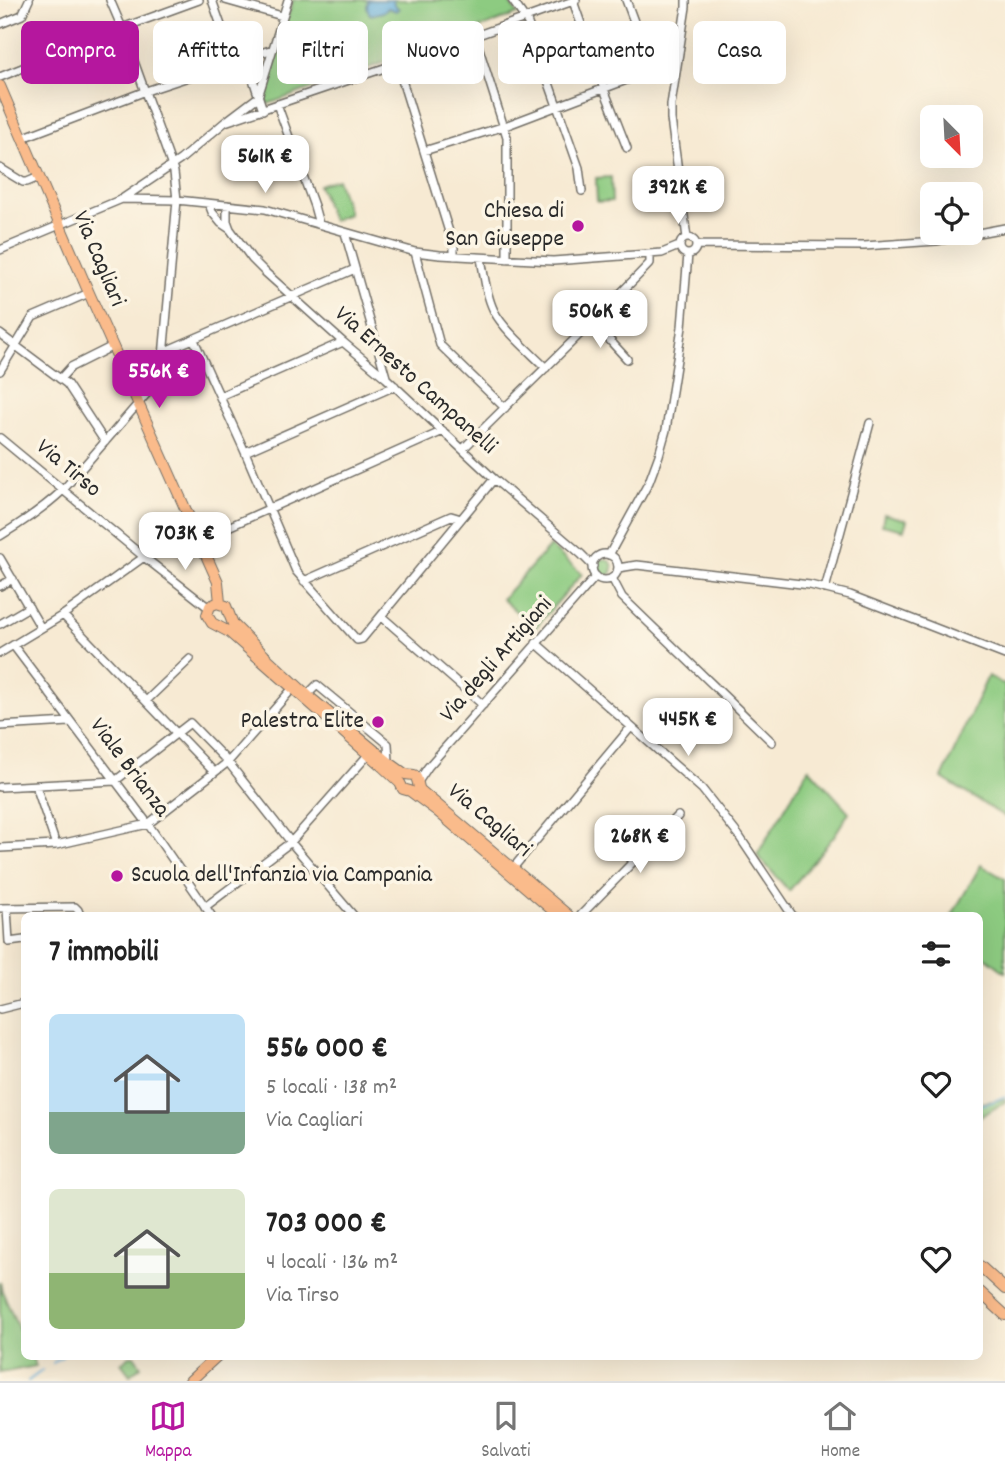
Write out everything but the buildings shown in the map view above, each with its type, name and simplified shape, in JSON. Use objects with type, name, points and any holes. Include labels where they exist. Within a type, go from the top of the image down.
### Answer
[{"type":"main road","name":"Via Cagliari","points":[[0,86],[218,582],[220,603]]},
{"type":"main road","points":[[220,603],[226,606],[229,617],[218,625],[212,623],[207,612],[214,604],[220,603]]},
{"type":"main road","name":"Via Cagliari","points":[[229,613],[233,624],[252,644],[307,695],[405,777]]},
{"type":"main road","name":"Via Cagliari","points":[[218,625],[368,755],[405,777],[416,776],[415,786],[437,811],[553,912]]},
{"type":"main road","name":"Via Cagliari","points":[[405,777],[403,789],[415,786]]},
{"type":"main road","name":"Via Cagliari","points":[[415,786],[564,912]]},
{"type":"main road","points":[[983,1269],[1005,1289]]},
{"type":"main road","points":[[983,1295],[1005,1315]]},
{"type":"main road","points":[[190,1381],[213,1360]]},
{"type":"street","points":[[0,24],[22,15],[29,0]]},
{"type":"street","points":[[110,0],[119,21]]},
{"type":"street","points":[[139,22],[199,0]]},
{"type":"street","points":[[212,0],[219,21]]},
{"type":"street","points":[[225,0],[282,16]]},
{"type":"street","points":[[263,80],[288,0]]},
{"type":"street","points":[[512,0],[526,18],[579,168],[582,191]]},
{"type":"street","points":[[626,0],[634,21]]},
{"type":"street","points":[[484,33],[575,1],[627,148]]},
{"type":"street","points":[[685,3],[670,105],[687,237]]},
{"type":"street","points":[[263,52],[273,49]]},
{"type":"street","points":[[484,63],[507,137],[507,259]]},
{"type":"street","points":[[0,77],[21,69]]},
{"type":"street","points":[[225,122],[382,69]]},
{"type":"street","points":[[0,536],[31,517],[63,490],[159,376],[177,200],[172,165],[139,73]]},
{"type":"street","points":[[22,138],[167,84]]},
{"type":"street","points":[[255,84],[263,110]]},
{"type":"street","points":[[0,250],[122,199],[172,165],[258,97],[262,84]]},
{"type":"street","points":[[403,84],[454,248],[454,256]]},
{"type":"street","points":[[424,151],[505,126],[617,84]]},
{"type":"street","points":[[277,104],[319,224]]},
{"type":"street","points":[[0,168],[23,182],[39,177]]},
{"type":"street","points":[[136,190],[135,196],[139,200]]},
{"type":"street","points":[[122,199],[177,200],[265,209],[415,252],[481,258],[553,261],[662,253],[679,246],[687,237]]},
{"type":"street","name":"Via Ernesto Campanelli","points":[[209,204],[216,218],[230,229]]},
{"type":"street","name":"Via Ernesto Campanelli","points":[[227,205],[230,229],[253,260],[395,386],[494,479],[582,554],[593,566],[596,576]]},
{"type":"street","points":[[696,245],[864,246],[936,242],[1005,228]]},
{"type":"street","points":[[345,233],[386,378]]},
{"type":"street","points":[[679,246],[681,251],[688,254],[694,252],[694,240],[687,237]]},
{"type":"street","points":[[415,252],[440,345],[505,408]]},
{"type":"street","points":[[463,449],[593,323],[650,263],[650,254]]},
{"type":"street","points":[[596,576],[604,580],[616,574],[616,560],[609,555],[649,482],[659,455],[666,430],[682,327],[688,254]]},
{"type":"street","points":[[481,258],[494,312],[546,368]]},
{"type":"street","points":[[163,352],[355,269]]},
{"type":"street","points":[[0,371],[33,317],[89,293]]},
{"type":"street","points":[[593,323],[627,359]]},
{"type":"street","points":[[0,334],[67,384],[105,442]]},
{"type":"street","points":[[194,340],[296,571],[356,639],[362,639],[494,479]]},
{"type":"street","points":[[220,396],[343,342]]},
{"type":"street","points":[[60,379],[71,367],[113,346]]},
{"type":"street","points":[[245,452],[395,386]]},
{"type":"street","points":[[825,589],[870,423]]},
{"type":"street","points":[[199,540],[443,431]]},
{"type":"street","name":"Via Tirso","points":[[0,438],[209,608]]},
{"type":"street","points":[[304,581],[451,516],[461,519]]},
{"type":"street","name":"Via Ernesto Campanelli","points":[[582,554],[597,557],[609,555]]},
{"type":"street","points":[[0,653],[64,615],[144,557]]},
{"type":"street","points":[[593,566],[597,557]]},
{"type":"street","points":[[1,561],[41,628]]},
{"type":"street","points":[[618,568],[637,565],[810,585],[850,595],[1005,655]]},
{"type":"street","name":"Via degli Artigiani","points":[[415,786],[426,769],[596,576]]},
{"type":"street","points":[[612,578],[622,597],[772,742]]},
{"type":"street","points":[[0,586],[12,579]]},
{"type":"street","points":[[0,624],[29,607]]},
{"type":"street","points":[[64,615],[215,772]]},
{"type":"street","points":[[381,616],[483,705]]},
{"type":"street","points":[[536,643],[702,789],[739,836],[790,912]]},
{"type":"street","name":"Viale Brianza","points":[[13,645],[148,824],[209,912]]},
{"type":"street","points":[[146,701],[190,659]]},
{"type":"street","points":[[0,848],[56,845],[148,824],[228,762],[293,688]]},
{"type":"street","points":[[0,726],[71,722]]},
{"type":"street","points":[[0,787],[115,781],[190,723],[228,762],[350,912]]},
{"type":"street","points":[[513,868],[631,727]]},
{"type":"street","points":[[205,907],[291,842],[368,755]]},
{"type":"street","points":[[405,777],[426,769]]},
{"type":"street","points":[[36,786],[56,845]]},
{"type":"street","points":[[585,912],[678,816]]},
{"type":"street","points":[[21,940],[9,942],[4,908],[75,907],[79,912]]},
{"type":"street","points":[[0,1009],[21,1004]]},
{"type":"green space","points":[[293,0],[507,0],[518,14],[484,26],[484,21],[382,21],[382,63],[368,68],[368,21],[286,21]]},
{"type":"green space","points":[[277,51],[277,84],[324,84],[268,104],[263,95]]},
{"type":"green space","points":[[611,177],[612,201],[597,202],[596,178]]},
{"type":"green space","points":[[337,179],[349,214],[332,221],[319,185]]},
{"type":"green space","points":[[884,514],[907,520],[904,530],[882,525]]},
{"type":"green space","points":[[550,546],[582,574],[535,628],[502,599]]},
{"type":"green space","points":[[604,559],[610,562],[613,568],[610,574],[604,577],[598,574],[595,568],[598,562]]},
{"type":"green space","points":[[988,676],[1005,685],[1005,817],[942,778]]},
{"type":"green space","points":[[809,768],[849,812],[834,836],[789,891],[757,855]]},
{"type":"green space","points":[[981,865],[1005,879],[1005,972],[983,955],[983,912],[954,912]]},
{"type":"green space","points":[[1005,1099],[1005,1102],[983,1115],[983,1103]]},
{"type":"green space","points":[[0,1282],[21,1334],[21,1360],[33,1360],[36,1366],[0,1373]]},
{"type":"green space","points":[[125,1360],[137,1360],[141,1366],[130,1375],[121,1363]]},
{"type":"water","points":[[368,0],[393,0],[399,9],[396,11],[388,8],[371,15],[367,7]]},
{"type":"waterway","points":[[983,1104],[1005,1096]]},
{"type":"waterway","points":[[53,1363],[57,1360]]},
{"type":"waterway","points":[[28,1381],[43,1370]]},
{"type":"place","name":"Chiesa di San Giuseppe","points":[[578,226]]},
{"type":"place","name":"Palestra Elite","points":[[378,722]]},
{"type":"place","name":"Scuola dell'Infanzia via Campania","points":[[117,876]]}]
